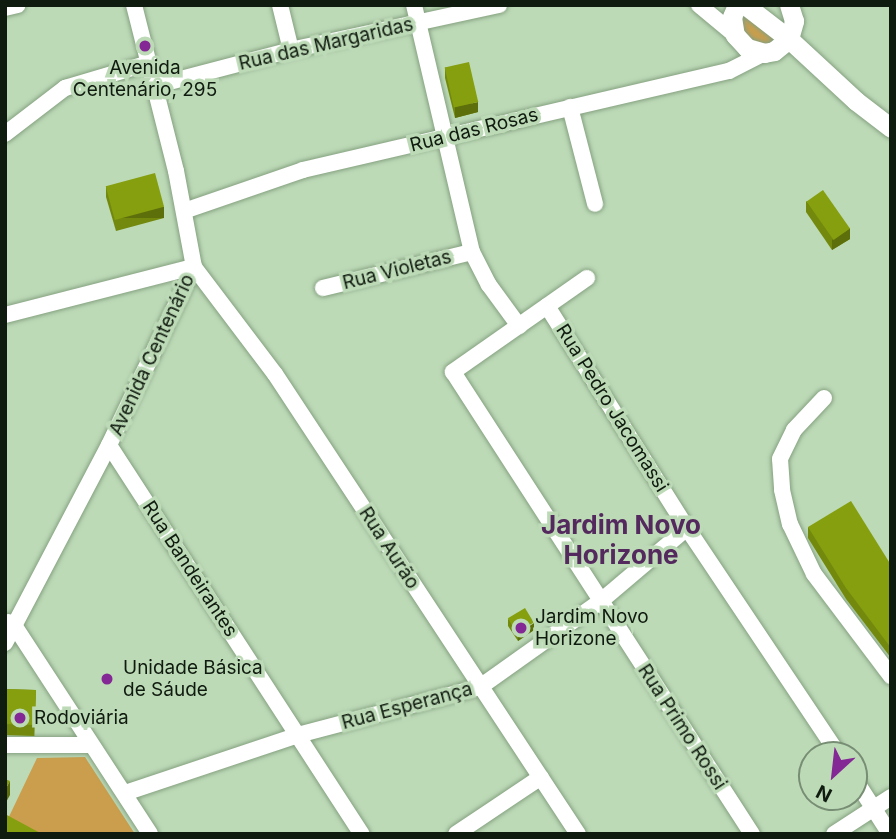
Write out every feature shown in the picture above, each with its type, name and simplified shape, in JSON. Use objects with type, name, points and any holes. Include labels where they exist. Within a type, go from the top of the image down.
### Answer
[{"type":"main road","points":[[737,5],[732,17],[735,35],[747,48],[764,53],[774,51],[789,39],[794,21],[789,5]]},
{"type":"main road","points":[[745,5],[789,39],[856,101],[891,128]]},
{"type":"street","points":[[5,8],[18,5]]},
{"type":"street","name":"Avenida Centenário","points":[[5,643],[10,623],[109,445],[194,267],[184,211],[134,5]]},
{"type":"street","points":[[280,5],[291,50]]},
{"type":"street","points":[[414,5],[472,252],[489,285],[519,326],[587,278]]},
{"type":"street","name":"Rua das Margaridas","points":[[154,86],[291,50],[499,5]]},
{"type":"street","points":[[698,5],[735,35]]},
{"type":"street","name":"Rua das Rosas","points":[[184,211],[303,170],[729,71],[764,53]]},
{"type":"street","points":[[6,132],[65,88],[149,63]]},
{"type":"street","points":[[570,107],[595,204]]},
{"type":"street","name":"Rua Violetas","points":[[323,288],[472,252]]},
{"type":"street","points":[[5,315],[194,267]]},
{"type":"street","name":"Rua Aurão","points":[[194,267],[275,374],[578,834]]},
{"type":"street","name":"Rua Pedro Jacomassi","points":[[547,306],[687,528],[830,741]]},
{"type":"street","name":"Rua Primo Rossi","points":[[519,326],[453,372],[752,834]]},
{"type":"street","points":[[824,398],[794,430],[780,459],[782,490],[790,524],[814,574],[891,676]]},
{"type":"street","name":"Rua Bandeirantes","points":[[109,445],[362,834]]},
{"type":"street","name":"Rua Esperança","points":[[125,793],[298,735],[480,687],[601,601],[687,528]]},
{"type":"street","points":[[10,623],[150,834]]},
{"type":"street","points":[[5,745],[90,745]]},
{"type":"street","points":[[456,834],[541,777]]},
{"type":"street","points":[[834,834],[891,797]]},
{"type":"street","points":[[868,798],[890,834]]},
{"type":"shaded area","points":[[738,8],[783,43],[775,48],[742,40]]},
{"type":"shaded area","points":[[85,757],[135,834],[5,834],[5,825],[37,758]]},
{"type":"building","points":[[469,62],[478,102],[454,108],[445,68]]},
{"type":"building","points":[[155,173],[164,207],[115,220],[106,186]]},
{"type":"building","points":[[823,190],[850,229],[834,240],[807,201]]},
{"type":"building","points":[[851,501],[891,565],[891,648],[846,588],[808,527]]},
{"type":"building","points":[[525,608],[534,623],[517,633],[508,618]]},
{"type":"building","name":"Rodoviária","points":[[5,689],[36,690],[35,725],[5,724]]},
{"type":"building","points":[[5,814],[42,834],[5,834]]},
{"type":"place","name":"Avenida Centenário, 295","points":[[145,46]]},
{"type":"place","name":"Jardim Novo Horizone","points":[[521,628]]},
{"type":"place","name":"Unidade Básica de Sáude","points":[[107,679]]},
{"type":"place","name":"Rodoviária","points":[[20,718]]},
{"type":"district","name":"Jardim Novo Horizone","points":[[621,540]]}]
